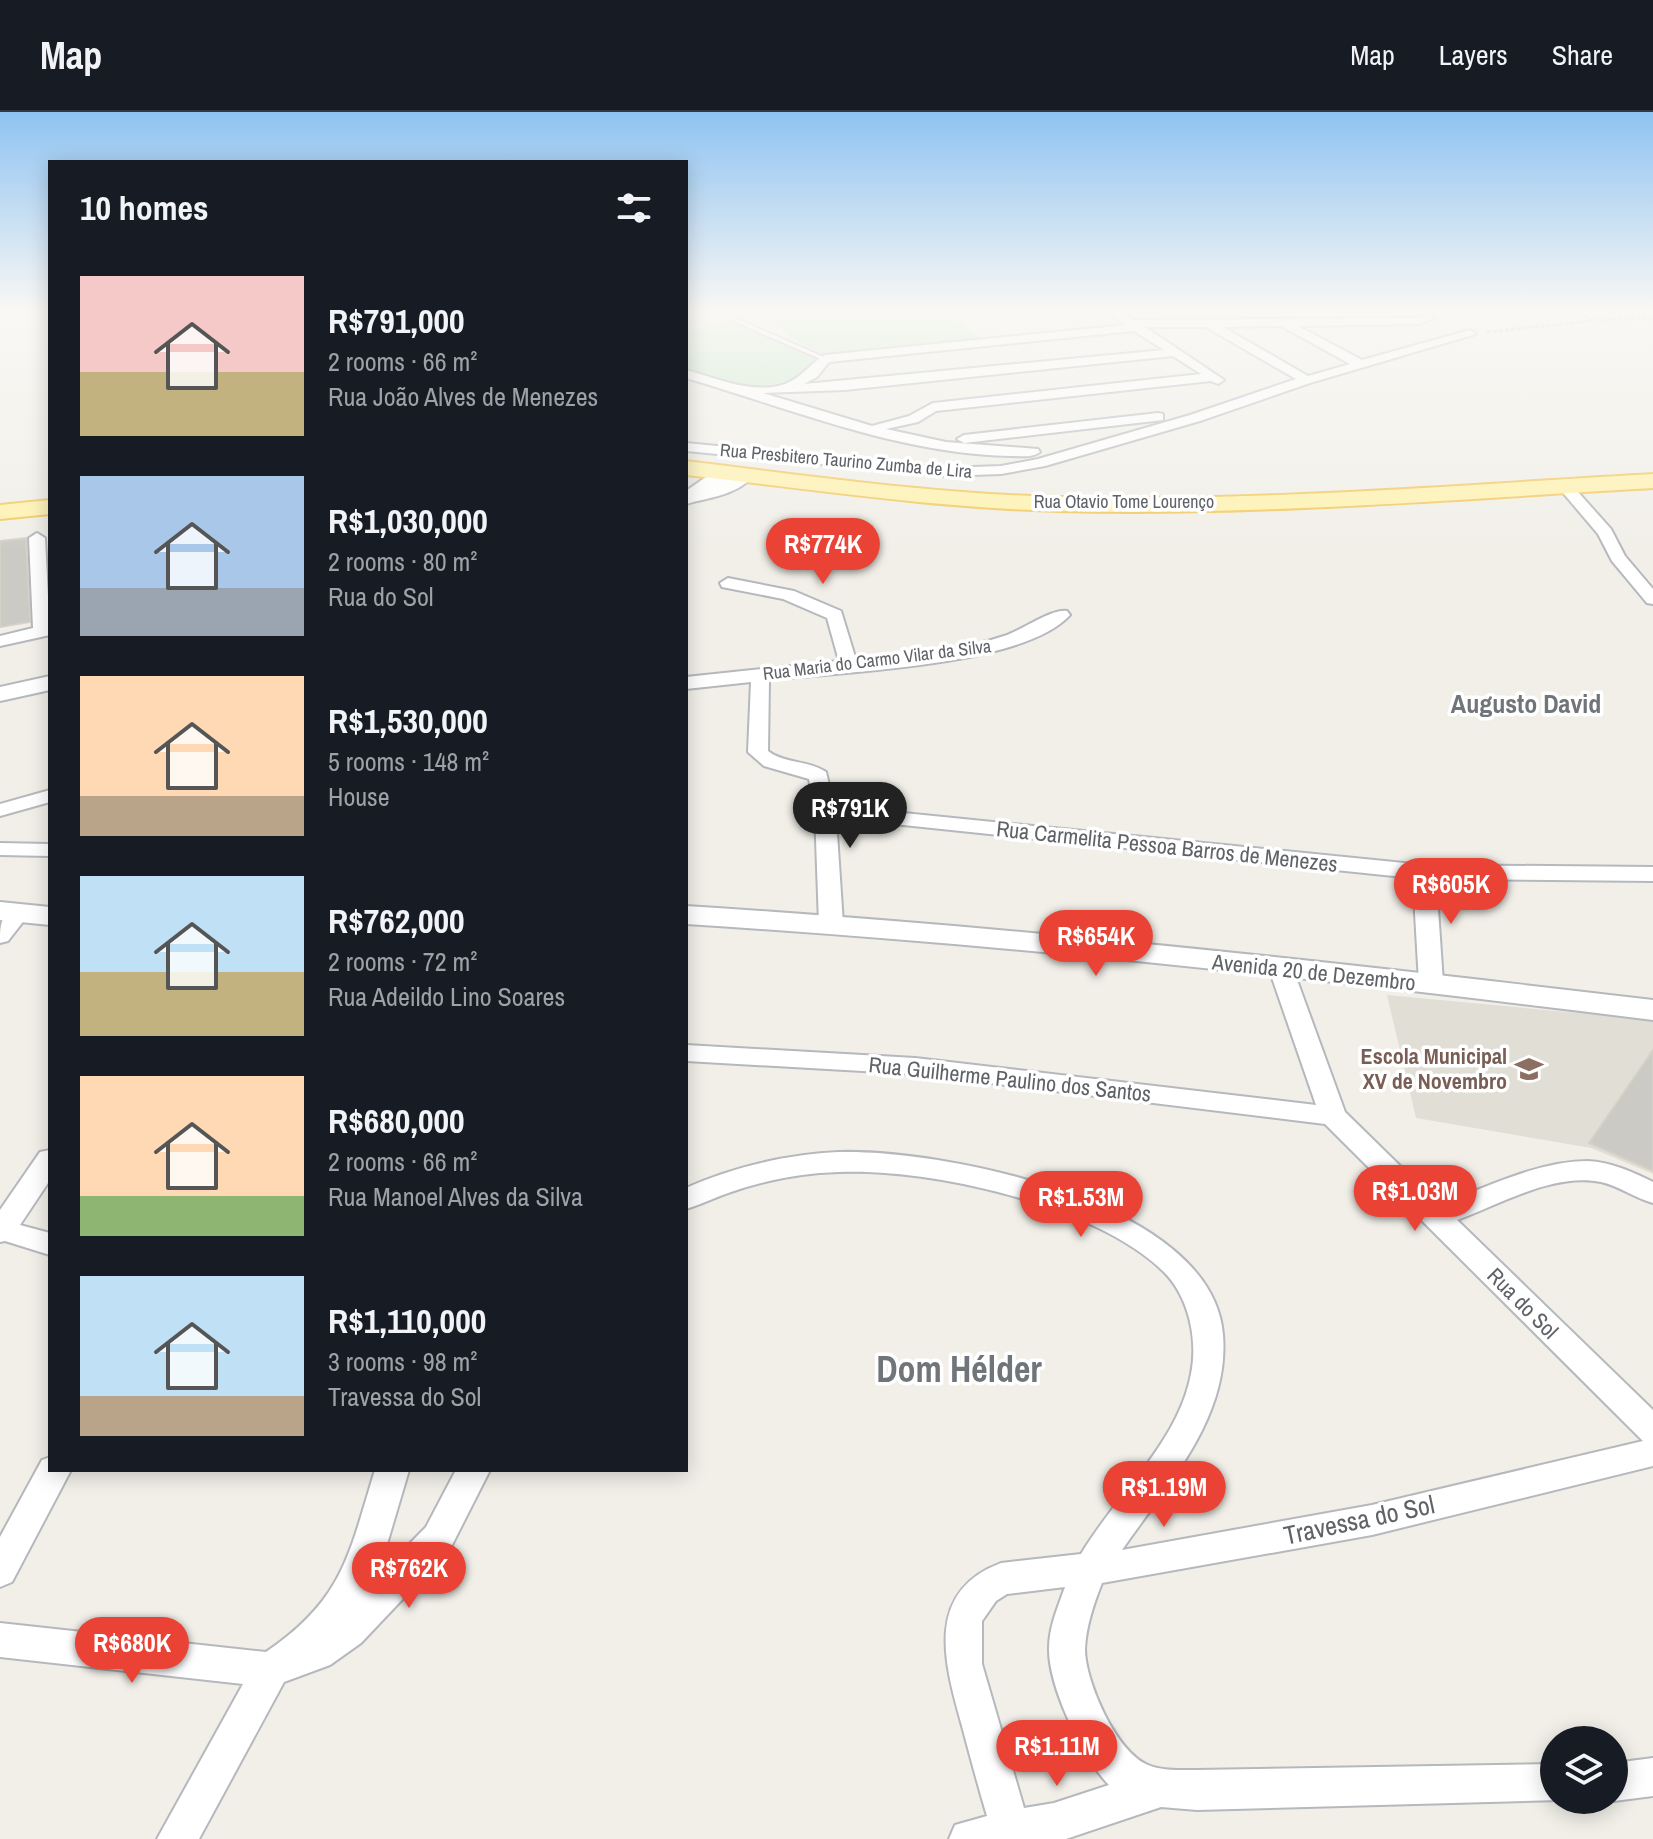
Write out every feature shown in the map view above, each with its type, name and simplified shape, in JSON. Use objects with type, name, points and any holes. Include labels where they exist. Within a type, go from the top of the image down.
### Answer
[{"type":"main road","points":[[688,470],[703,487]]},
{"type":"main road","name":"Rua Otavio Tome Lourenço","points":[[703,487],[826,483],[1003,502],[1102,505],[1306,499],[1653,481]]},
{"type":"main road","points":[[0,512],[48,507]]},
{"type":"street","points":[[749,392],[930,443],[995,453],[1074,453]]},
{"type":"street","points":[[872,428],[905,421],[933,407],[1077,392]]},
{"type":"street","points":[[1229,392],[1237,403]]},
{"type":"street","name":"Rua Presbitero Taurino Zumba de Lira","points":[[688,447],[966,472],[1001,470],[1074,453],[1271,392]]},
{"type":"street","points":[[930,443],[1210,412]]},
{"type":"street","points":[[1564,485],[1605,532],[1618,558],[1653,599]]},
{"type":"street","points":[[0,641],[46,631],[37,538]]},
{"type":"street","points":[[728,583],[788,595],[835,615],[849,666]]},
{"type":"street","name":"Rua Maria do Carmo Vilar da Silva","points":[[688,683],[849,666],[995,646],[1022,638],[1061,615]]},
{"type":"street","points":[[760,675],[758,752],[776,764],[814,771],[819,776],[825,811],[831,924]]},
{"type":"street","points":[[0,694],[48,683]]},
{"type":"street","points":[[0,810],[48,797]]},
{"type":"street","name":"Rua Carmelita Pessoa Barros de Menezes","points":[[825,811],[1424,872],[1653,874]]},
{"type":"street","points":[[0,849],[48,850]]},
{"type":"street","points":[[1424,872],[1431,983]]},
{"type":"street","name":"Avenida 20 de Dezembro","points":[[688,915],[831,924],[1511,992]]},
{"type":"street","points":[[6,920],[48,916]]},
{"type":"street","name":"Rua do Sol","points":[[1281,969],[1333,1116],[1653,1431]]},
{"type":"street","points":[[1511,992],[1653,991]]},
{"type":"street","points":[[1511,992],[1653,1010]]},
{"type":"street","name":"Rua Guilherme Paulino dos Santos","points":[[688,1053],[915,1066],[1333,1116]]},
{"type":"street","points":[[48,1162],[0,1230],[48,1243]]},
{"type":"street","points":[[688,1198],[714,1185],[839,1162],[927,1168],[1041,1194],[1077,1207],[1147,1241],[1175,1265],[1191,1288],[1208,1332],[1208,1372],[1195,1413],[1090,1567],[1074,1610],[1067,1657],[1089,1724],[1104,1752],[1132,1780],[1158,1789]]},
{"type":"street","points":[[1436,1217],[1543,1180],[1583,1171],[1607,1174],[1653,1193]]},
{"type":"street","name":"Travessa do Sol","points":[[1011,1831],[963,1664],[964,1620],[983,1590],[1001,1579],[1141,1563],[1372,1520],[1653,1452]]},
{"type":"street","points":[[0,1571],[53,1472]]},
{"type":"street","points":[[177,1839],[271,1670],[313,1641],[343,1605],[364,1561],[391,1472]]},
{"type":"street","points":[[0,1640],[271,1670],[317,1653],[348,1631],[438,1538],[472,1472]]},
{"type":"street","points":[[1628,1780],[1653,1777]]},
{"type":"street","points":[[969,1839],[1054,1823],[1158,1789],[1540,1783]]},
{"type":"shaded area","name":"Escola Municipal XV de Novembro","points":[[1387,995],[1653,1020],[1653,1174],[1591,1148],[1416,1118]]},
{"type":"building","points":[[26,538],[30,622],[0,627],[0,541]]},
{"type":"building","points":[[1653,1050],[1653,1171],[1589,1143]]},
{"type":"place","name":"Escola Municipal XV de Novembro","points":[[1529,1069]]},
{"type":"district","name":"Augusto David","points":[[1526,704]]},
{"type":"district","name":"Dom Hélder","points":[[959,1369]]}]
